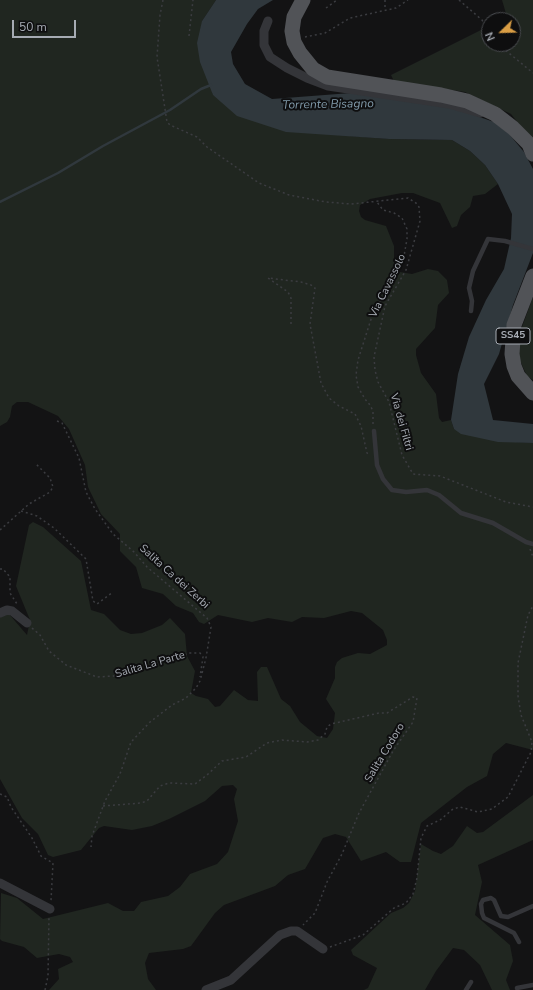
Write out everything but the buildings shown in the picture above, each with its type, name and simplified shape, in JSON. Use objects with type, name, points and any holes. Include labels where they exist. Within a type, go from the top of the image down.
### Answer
[{"type":"main road","points":[[303,0],[294,17],[292,32],[300,53],[313,69],[327,77],[441,95],[467,101],[495,114],[513,128],[528,144],[533,154]]},
{"type":"main road","name":"SS45","points":[[533,276],[514,325],[512,354],[514,366],[518,376],[533,393]]},
{"type":"street","points":[[268,21],[264,31],[264,45],[270,56],[287,68],[307,78],[328,86],[449,104],[475,112],[495,114]]},
{"type":"street","points":[[0,613],[7,610],[12,611],[27,623]]},
{"type":"street","points":[[0,883],[50,909]]},
{"type":"street","points":[[206,990],[231,980],[280,936],[297,931],[323,949]]},
{"type":"lane","points":[[471,311],[472,301],[469,288],[473,271],[487,241],[490,239],[505,241],[533,249]]},
{"type":"lane","points":[[374,431],[377,465],[383,479],[392,490],[406,492],[427,490],[439,494],[461,513],[493,523],[526,542],[533,544]]},
{"type":"lane","points":[[519,942],[514,933],[484,918],[481,904],[483,900],[491,898],[494,900],[501,916],[508,917],[533,906]]},
{"type":"lane","points":[[466,990],[471,982]]},
{"type":"lane","points":[[518,988],[533,985]]},
{"type":"path","name":"Via dei Filtri","points":[[163,0],[160,15],[157,57],[167,122],[197,137],[207,147],[223,157],[250,178],[269,188],[289,195],[326,202],[351,204],[408,198],[419,207],[420,221],[406,270],[385,306],[374,357],[378,382],[389,402],[406,465],[413,474],[440,476],[506,502],[533,507]]},
{"type":"path","points":[[189,36],[193,0]]},
{"type":"path","points":[[326,8],[337,0]]},
{"type":"path","points":[[385,0],[386,10]]},
{"type":"path","points":[[301,37],[325,33],[350,18],[386,10],[402,5],[408,0]]},
{"type":"path","points":[[459,0],[481,19]]},
{"type":"path","points":[[508,52],[533,73]]},
{"type":"path","name":"Via Cavassolo","points":[[374,431],[373,411],[358,387],[356,375],[358,360],[372,316],[404,256],[407,239],[407,229],[402,218],[394,213],[383,210],[376,202]]},
{"type":"path","points":[[404,256],[410,256]]},
{"type":"path","points":[[291,324],[291,298],[288,292],[268,278],[301,282],[312,285],[315,288],[310,324],[321,384],[329,398],[339,406],[354,414],[361,426],[367,453],[369,456],[371,453]]},
{"type":"path","name":"Salita Ca dei Zerbi","points":[[57,421],[62,423],[79,458],[86,492],[95,509],[113,534],[134,552],[147,567],[208,618],[211,627],[206,658],[200,681],[196,688],[186,698],[172,705],[150,722],[131,742],[120,774],[104,806],[92,836],[91,847]]},
{"type":"path","points":[[0,530],[29,504],[50,492],[53,486],[50,478],[35,463]]},
{"type":"path","points":[[21,511],[37,516],[54,528],[86,559],[93,600],[97,604],[113,592]]},
{"type":"path","points":[[0,569],[3,569],[10,577],[10,593],[18,605]]},
{"type":"path","points":[[323,949],[340,945],[362,935],[394,908],[406,904],[413,894],[417,878],[421,838],[427,826],[440,820],[453,809],[460,807],[478,812],[492,809],[508,797],[531,752],[532,742],[521,715],[518,696],[518,663],[528,615],[533,606]]},
{"type":"path","name":"Salita La Parte","points":[[27,623],[40,636],[49,651],[66,665],[88,675],[97,677],[114,676],[190,653],[200,653],[203,657],[200,669],[200,681]]},
{"type":"path","name":"Salita Codoro","points":[[104,806],[141,803],[147,800],[160,786],[169,782],[195,784],[222,761],[246,758],[262,746],[274,742],[293,740],[307,742],[318,740],[325,734],[327,727],[331,724],[379,713],[386,713],[413,698],[416,698],[413,722],[394,751],[359,813],[342,854],[327,882],[315,913],[297,931]]},
{"type":"path","points":[[0,794],[7,797],[11,807],[32,838],[41,856],[53,863],[48,976],[45,990]]},
{"type":"shaded area","points":[[0,0],[216,0],[202,21],[213,95],[350,136],[389,139],[452,140],[470,151],[485,165],[498,184],[485,194],[473,196],[470,207],[461,215],[457,226],[452,228],[440,203],[413,193],[402,193],[370,199],[360,205],[359,211],[361,217],[365,220],[386,226],[394,246],[394,263],[400,272],[412,274],[428,269],[438,271],[447,280],[449,293],[438,305],[435,328],[416,349],[416,355],[421,373],[436,394],[439,418],[442,422],[451,420],[454,429],[516,442],[533,443],[533,750],[506,743],[493,754],[487,776],[467,787],[421,823],[411,862],[400,862],[386,852],[361,861],[346,837],[335,834],[323,838],[305,869],[288,875],[275,886],[224,905],[215,913],[191,946],[183,949],[149,953],[145,963],[148,979],[156,990],[49,990],[59,979],[58,969],[73,962],[70,957],[59,954],[37,958],[24,947],[2,941],[0,939],[1,893],[17,898],[43,919],[108,903],[123,911],[134,911],[141,902],[168,896],[180,887],[190,874],[217,864],[228,852],[238,821],[234,799],[237,789],[233,785],[222,786],[205,801],[152,826],[132,830],[104,826],[99,828],[81,850],[53,857],[48,855],[38,834],[22,818],[0,779],[0,617],[9,614],[27,635],[30,620],[16,586],[29,525],[33,522],[43,527],[81,561],[91,610],[104,614],[120,630],[131,634],[142,633],[162,625],[170,618],[185,634],[187,656],[195,671],[191,693],[208,699],[215,707],[220,706],[234,690],[248,700],[258,701],[257,672],[261,667],[267,667],[281,699],[290,706],[300,722],[317,736],[327,738],[333,729],[335,713],[326,699],[335,678],[335,667],[337,662],[342,658],[358,653],[370,654],[387,645],[387,640],[383,630],[362,613],[351,611],[324,618],[302,617],[292,622],[268,618],[252,622],[218,615],[204,624],[199,622],[193,613],[176,606],[163,594],[142,588],[136,567],[120,551],[120,534],[101,514],[88,487],[85,465],[69,429],[58,416],[28,402],[17,402],[12,406],[10,417],[7,422],[0,426]]},
{"type":"shaded area","points":[[502,0],[533,0],[533,142],[511,114],[465,92],[394,81],[391,75],[481,30],[481,52],[521,52],[521,12],[506,12]]},
{"type":"shaded area","points":[[533,297],[533,380],[527,376],[518,356],[522,327]]},
{"type":"shaded area","points":[[533,795],[533,840],[478,865],[482,882],[475,915],[510,945],[513,961],[506,980],[510,990],[492,990],[480,965],[464,950],[453,948],[436,971],[425,990],[364,990],[368,988],[377,968],[353,955],[351,950],[391,913],[403,908],[409,903],[415,891],[421,844],[441,854],[453,846],[467,826],[477,833],[483,832]]},
{"type":"water","name":"Torrente Bisagno","points":[[216,0],[273,0],[258,9],[247,24],[231,52],[233,64],[245,84],[272,99],[351,93],[448,106],[494,122],[509,134],[524,152],[533,169],[533,253],[513,305],[499,354],[484,384],[493,420],[533,424],[533,443],[498,442],[461,434],[454,429],[451,420],[458,374],[469,337],[486,300],[504,269],[511,238],[512,214],[498,184],[485,165],[470,151],[452,140],[389,139],[286,132],[237,116],[213,95],[200,62],[197,43],[202,21]]},
{"type":"waterway","points":[[0,202],[58,173],[103,146],[170,110],[201,89],[211,85]]}]
